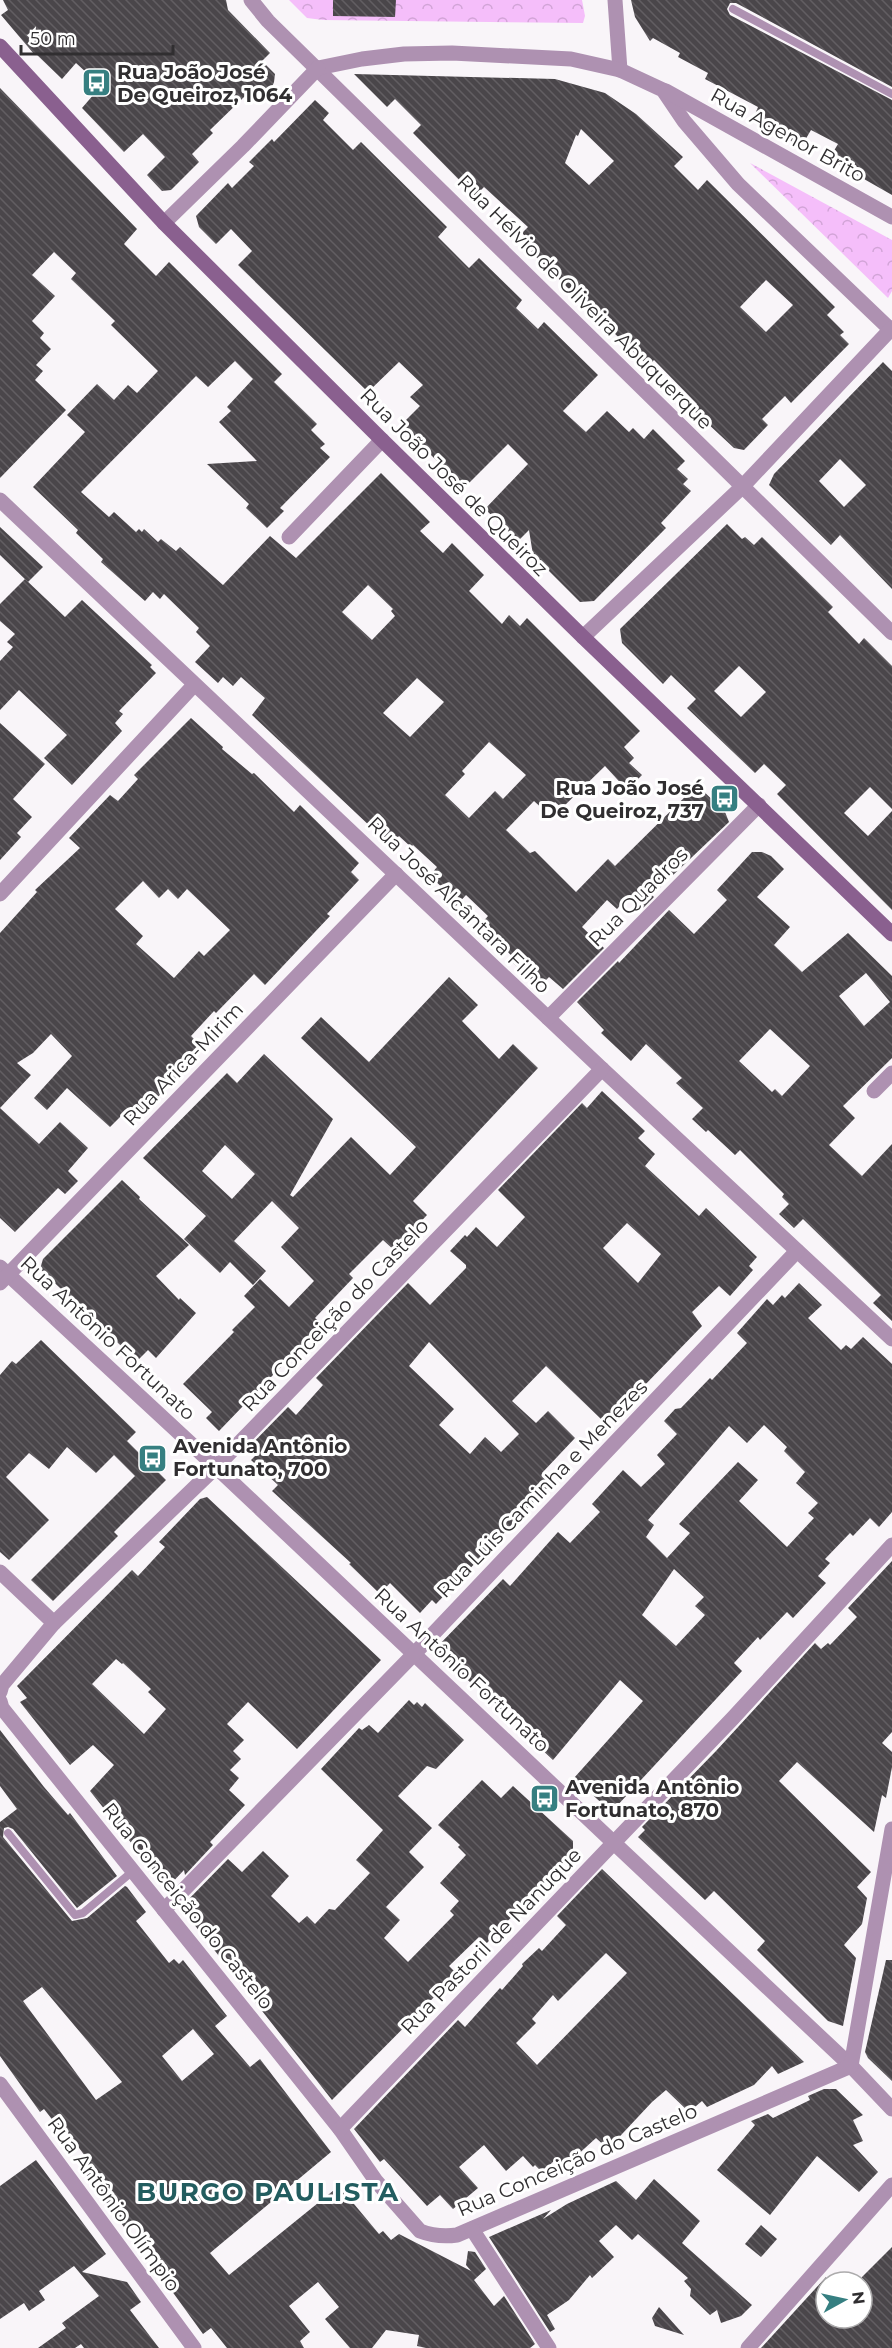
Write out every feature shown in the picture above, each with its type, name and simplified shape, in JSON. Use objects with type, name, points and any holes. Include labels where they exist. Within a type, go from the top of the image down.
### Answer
[{"type":"street","name":"Rua Hélvio de Oliveira Abuquerque","points":[[251,0],[268,21],[892,633]]},
{"type":"street","points":[[615,0],[620,70]]},
{"type":"street","name":"Rua João José de Queiroz","points":[[2,52],[164,223],[382,440],[582,637],[892,934]]},
{"type":"street","name":"Rua Agenor Brito","points":[[318,68],[362,59],[404,54],[452,53],[571,59],[620,70],[663,90],[892,217]]},
{"type":"street","points":[[164,223],[246,149],[318,68]]},
{"type":"street","points":[[582,637],[742,487],[892,329],[738,184],[691,130],[663,90]]},
{"type":"street","points":[[289,537],[382,440]]},
{"type":"street","name":"Rua José Alcântara Filho","points":[[0,500],[602,1069],[892,1339]]},
{"type":"street","points":[[0,894],[194,685]]},
{"type":"street","name":"Rua Quadros","points":[[548,1018],[759,805]]},
{"type":"street","name":"Rua Arica-Mirim","points":[[3,1275],[396,874]]},
{"type":"street","name":"Rua Conceição do Castelo","points":[[0,1692],[2,1685],[54,1623],[216,1467],[602,1069]]},
{"type":"street","points":[[874,1091],[892,1073]]},
{"type":"street","name":"Rua Lúis Caminha e Menezes","points":[[164,1910],[414,1654],[797,1251]]},
{"type":"street","name":"Rua Antônio Fortunato","points":[[3,1275],[216,1467],[851,2066],[892,2109]]},
{"type":"street","name":"Rua Pastoril de Nanuque","points":[[340,2129],[733,1718],[892,1545]]},
{"type":"street","points":[[0,1572],[54,1623]]},
{"type":"street","name":"Rua Conceição do Castelo","points":[[0,1701],[2,1708],[340,2129],[376,2181],[420,2231],[445,2237],[457,2235],[851,2066]]},
{"type":"street","points":[[851,2066],[892,1829]]},
{"type":"street","name":"Rua Antônio Olímpio","points":[[0,2084],[194,2348]]},
{"type":"street","points":[[748,2348],[892,2185]]},
{"type":"street","points":[[472,2229],[549,2348]]},
{"type":"lane","points":[[733,9],[892,94]]},
{"type":"lane","points":[[8,1833],[75,1915],[83,1913],[133,1871]]},
{"type":"green space","points":[[289,0],[582,0],[585,16],[583,23],[323,20],[307,18]]},
{"type":"green space","points":[[750,163],[892,240],[892,291],[888,298]]},
{"type":"building","points":[[3,0],[226,0],[228,10],[270,53],[262,61],[275,74],[274,82],[271,90],[264,96],[255,87],[210,130],[213,133],[192,154],[199,162],[171,190],[162,191],[147,175],[165,157],[143,134],[124,152],[82,108],[101,86],[76,63],[62,79],[34,54],[1,15],[8,10]]},
{"type":"building","points":[[333,0],[396,0],[395,17],[333,16]]},
{"type":"building","points":[[631,0],[892,0],[892,87],[736,3],[730,3],[727,9],[730,15],[892,100],[892,195],[829,159],[838,144],[811,130],[801,147],[753,119],[758,107],[705,79],[708,73],[678,57],[680,53],[653,38],[650,41],[635,17]]},
{"type":"building","points":[[354,74],[555,79],[605,93],[636,114],[683,157],[674,166],[698,190],[707,180],[835,307],[827,315],[844,332],[840,335],[849,344],[791,403],[785,396],[762,419],[768,425],[744,450],[734,448],[692,409],[697,404],[654,360],[648,366],[531,252],[536,247],[522,233],[528,227],[484,187],[475,196],[413,133],[421,125],[395,99],[387,107]],"holes":[[[581,129],[614,161],[589,185],[565,163],[576,135],[578,136]],[[766,280],[793,305],[766,332],[740,307]]]},
{"type":"building","points":[[0,88],[137,229],[124,244],[156,276],[169,262],[282,374],[274,382],[317,424],[311,430],[325,444],[320,448],[330,457],[280,508],[284,511],[267,528],[246,508],[249,504],[207,464],[257,461],[219,422],[231,411],[227,407],[253,379],[235,361],[208,387],[196,376],[81,492],[109,517],[114,512],[136,532],[139,529],[142,532],[144,529],[158,542],[161,539],[176,551],[180,547],[223,585],[270,536],[296,558],[381,473],[430,522],[420,531],[443,553],[452,543],[484,575],[469,591],[502,624],[509,615],[520,626],[527,618],[640,731],[624,747],[634,758],[629,763],[642,775],[627,790],[605,766],[562,808],[555,802],[546,812],[534,801],[506,830],[530,853],[535,851],[576,892],[608,859],[615,866],[697,785],[725,812],[729,822],[652,895],[654,897],[641,910],[628,897],[617,909],[607,900],[582,927],[604,948],[563,989],[549,977],[539,987],[510,960],[513,957],[480,925],[488,916],[466,895],[455,907],[443,896],[447,892],[431,877],[437,867],[413,845],[411,847],[399,836],[390,845],[252,715],[265,698],[241,677],[233,686],[223,677],[218,683],[195,662],[210,646],[196,632],[199,628],[164,594],[160,599],[153,592],[145,601],[101,562],[103,559],[76,533],[78,530],[33,487],[85,432],[67,415],[97,384],[114,400],[128,385],[137,393],[158,371],[111,325],[115,321],[71,279],[76,273],[54,252],[32,275],[55,296],[32,321],[44,333],[40,338],[51,349],[36,365],[43,371],[35,380],[66,410],[0,478]],"holes":[[[368,585],[393,609],[391,611],[395,616],[372,640],[342,612]],[[417,678],[444,702],[410,737],[383,713]],[[489,742],[526,775],[503,799],[495,791],[469,818],[445,795],[465,774],[462,771]]]},
{"type":"building","points":[[315,100],[329,113],[323,120],[353,150],[361,142],[447,227],[438,237],[469,268],[479,258],[522,300],[516,308],[538,329],[544,322],[598,375],[563,411],[586,432],[607,411],[629,432],[633,428],[644,439],[653,429],[685,461],[677,469],[688,479],[683,484],[691,491],[661,523],[666,528],[594,601],[580,602],[533,555],[529,530],[518,541],[485,509],[528,464],[508,444],[464,488],[401,425],[420,406],[410,397],[423,385],[399,362],[368,392],[238,265],[252,251],[231,229],[216,244],[199,227],[196,216],[228,183],[232,188],[254,166],[249,162],[272,139],[274,142]]},
{"type":"building","points":[[883,362],[892,371],[892,589],[840,535],[831,545],[769,485],[774,474]],"holes":[[[840,459],[866,485],[844,507],[819,481]]]},
{"type":"building","points":[[727,524],[742,539],[745,537],[754,545],[762,537],[833,607],[828,612],[859,644],[864,638],[892,666],[892,809],[870,787],[844,813],[868,836],[892,811],[892,910],[777,794],[786,785],[764,764],[755,773],[687,708],[696,699],[671,675],[663,684],[622,643],[620,629]],"holes":[[[739,666],[766,692],[741,717],[714,691]]]},
{"type":"building","points":[[0,527],[43,567],[28,582],[0,555]]},
{"type":"building","points":[[25,579],[65,617],[82,600],[152,665],[150,667],[156,673],[119,711],[123,714],[115,723],[122,731],[72,785],[44,758],[67,735],[19,690],[0,710],[0,661],[13,647],[7,642],[15,634],[0,621],[0,604]]},
{"type":"building","points":[[191,718],[223,747],[222,749],[252,774],[254,773],[294,812],[300,805],[359,863],[351,872],[359,880],[327,914],[330,916],[265,985],[254,974],[216,1013],[214,1011],[191,1036],[204,1049],[131,1125],[121,1116],[110,1127],[67,1088],[47,1110],[34,1098],[72,1056],[51,1034],[33,1053],[17,1063],[31,1075],[0,1108],[0,933],[37,892],[35,890],[80,848],[69,838],[110,795],[118,801],[138,779],[134,775]],"holes":[[[143,881],[159,898],[168,889],[178,899],[187,889],[230,930],[204,956],[199,951],[174,978],[136,944],[143,936],[115,909]]]},
{"type":"building","points":[[0,723],[45,764],[13,799],[32,817],[17,833],[21,837],[0,860]]},
{"type":"building","points":[[752,852],[762,852],[771,856],[784,869],[757,897],[790,927],[774,945],[802,972],[848,933],[892,976],[892,1058],[843,1106],[855,1118],[829,1145],[862,1176],[892,1144],[892,1321],[873,1303],[881,1295],[803,1219],[794,1228],[779,1214],[789,1204],[782,1197],[784,1194],[740,1150],[735,1155],[708,1130],[706,1132],[692,1119],[703,1108],[676,1083],[682,1078],[646,1044],[631,1061],[601,1033],[604,1030],[577,1002],[618,961],[619,963],[669,910],[694,934],[727,900],[717,890]],"holes":[[[866,973],[890,1002],[864,1026],[839,996]],[[770,1029],[810,1066],[782,1096],[775,1089],[772,1092],[739,1061]]]},
{"type":"building","points":[[449,977],[478,1005],[462,1021],[499,1059],[513,1044],[538,1068],[413,1201],[427,1215],[394,1250],[383,1240],[349,1274],[353,1278],[315,1318],[322,1324],[219,1431],[206,1418],[212,1412],[183,1384],[255,1307],[244,1296],[260,1279],[289,1307],[314,1281],[281,1247],[299,1228],[272,1201],[234,1241],[266,1271],[253,1285],[230,1262],[220,1273],[184,1239],[206,1216],[143,1158],[227,1073],[237,1083],[264,1054],[333,1119],[290,1195],[293,1197],[351,1137],[390,1175],[416,1147],[301,1038],[321,1017],[369,1062]],"holes":[[[225,1145],[255,1174],[232,1199],[202,1171]]]},
{"type":"building","points":[[602,1091],[645,1131],[638,1138],[655,1154],[645,1166],[699,1216],[706,1208],[757,1257],[749,1266],[753,1270],[730,1296],[719,1286],[692,1312],[702,1326],[642,1388],[638,1385],[603,1421],[546,1366],[512,1401],[536,1423],[548,1411],[575,1438],[542,1473],[552,1483],[436,1604],[432,1600],[420,1613],[390,1583],[380,1594],[349,1564],[351,1563],[272,1491],[278,1485],[251,1460],[257,1454],[249,1447],[288,1407],[296,1415],[323,1385],[316,1378],[408,1283],[430,1305],[466,1268],[466,1265],[450,1251],[465,1235],[467,1237],[476,1227],[497,1247],[525,1217],[498,1190],[582,1103],[587,1108]],"holes":[[[627,1223],[661,1254],[638,1283],[603,1248]],[[429,1342],[519,1434],[501,1452],[485,1437],[470,1454],[439,1425],[454,1409],[409,1366]]]},
{"type":"building","points":[[0,1108],[39,1144],[60,1122],[88,1148],[68,1171],[78,1181],[65,1194],[58,1188],[15,1232],[0,1218]]},
{"type":"building","points":[[122,1180],[189,1245],[156,1276],[179,1300],[180,1298],[196,1313],[156,1358],[148,1350],[137,1361],[40,1269],[43,1259]]},
{"type":"building","points":[[799,1283],[822,1305],[808,1318],[841,1350],[846,1345],[851,1349],[863,1337],[892,1364],[892,1512],[879,1527],[870,1518],[853,1536],[850,1533],[825,1559],[830,1563],[818,1576],[826,1583],[793,1618],[787,1612],[760,1640],[758,1637],[734,1663],[742,1671],[615,1808],[607,1808],[574,1778],[643,1701],[620,1680],[553,1760],[523,1732],[530,1726],[507,1704],[501,1711],[491,1698],[489,1700],[435,1649],[503,1579],[510,1586],[558,1532],[570,1543],[600,1512],[592,1504],[623,1470],[641,1487],[665,1464],[657,1455],[677,1434],[664,1421],[675,1409],[681,1408],[710,1378],[712,1380],[747,1343],[737,1333],[767,1299],[773,1305],[782,1295],[785,1298]],"holes":[[[764,1425],[787,1447],[784,1451],[805,1472],[796,1483],[818,1503],[808,1513],[814,1518],[787,1547],[739,1501],[758,1480],[738,1462],[679,1524],[690,1533],[667,1558],[646,1537],[654,1525],[648,1520],[729,1426],[747,1443]],[[674,1569],[704,1597],[695,1606],[705,1615],[676,1646],[642,1615]]]},
{"type":"building","points":[[41,1340],[136,1432],[127,1441],[166,1480],[114,1532],[118,1536],[53,1601],[31,1580],[135,1476],[114,1455],[96,1473],[67,1447],[49,1469],[29,1453],[6,1477],[49,1520],[9,1560],[0,1552],[0,1375],[12,1361],[16,1364]]},
{"type":"building","points":[[207,1497],[381,1660],[297,1749],[248,1702],[227,1724],[244,1740],[233,1751],[241,1759],[230,1770],[239,1778],[229,1790],[245,1805],[210,1842],[213,1845],[185,1875],[184,1870],[167,1888],[90,1791],[114,1765],[93,1745],[70,1765],[20,1702],[27,1698],[17,1686],[132,1570],[138,1576],[165,1547],[159,1542],[200,1499]],"holes":[[[116,1659],[151,1689],[148,1692],[166,1709],[144,1734],[92,1684]]]},
{"type":"building","points":[[892,1561],[892,1732],[882,1743],[892,1752],[892,1767],[886,1798],[882,1795],[874,1832],[797,1762],[779,1781],[871,1872],[857,1887],[867,1898],[862,1924],[844,1945],[856,1958],[843,2026],[828,2021],[757,1950],[765,1941],[714,1891],[705,1900],[638,1837],[645,1830],[642,1827],[716,1751],[815,1643],[821,1649],[828,1643],[830,1645],[857,1617],[848,1608]]},
{"type":"building","points":[[409,1700],[414,1705],[417,1702],[422,1707],[425,1703],[464,1740],[436,1769],[427,1766],[398,1796],[432,1828],[409,1852],[424,1867],[386,1907],[400,1920],[384,1938],[408,1962],[454,1915],[450,1911],[459,1901],[440,1883],[466,1855],[458,1847],[460,1845],[438,1825],[482,1780],[501,1798],[513,1786],[573,1841],[573,1852],[486,1944],[479,1937],[449,1966],[457,1974],[332,2100],[186,1914],[186,1902],[228,1859],[242,1872],[263,1851],[289,1876],[271,1896],[299,1923],[307,1916],[315,1924],[329,1909],[335,1910],[370,1873],[356,1860],[383,1830],[321,1769],[359,1728],[362,1730],[369,1725],[378,1733]]},
{"type":"building","points":[[0,1730],[44,1787],[68,1815],[70,1813],[117,1876],[77,1908],[13,1829],[4,1828],[3,1837],[72,1921],[87,1918],[125,1886],[127,1887],[146,1912],[136,1921],[169,1963],[174,1959],[179,1964],[183,1960],[227,2016],[215,2026],[250,2067],[260,2059],[331,2152],[210,2253],[229,2275],[339,2186],[379,2234],[383,2231],[391,2240],[399,2234],[471,2271],[466,2265],[468,2251],[475,2252],[486,2269],[474,2280],[494,2306],[504,2296],[535,2344],[530,2348],[426,2348],[417,2346],[419,2335],[386,2330],[372,2348],[350,2348],[325,2319],[339,2307],[318,2282],[289,2306],[310,2332],[300,2341],[304,2348],[227,2348],[211,2328],[203,2334],[153,2265],[161,2259],[132,2221],[124,2227],[77,2162],[85,2156],[62,2125],[58,2127],[44,2109],[40,2112],[0,2056],[0,1822],[17,1809],[0,1786]],"holes":[[[42,1987],[122,2082],[96,2100],[23,2001]],[[193,2029],[214,2054],[182,2081],[162,2056]]]},
{"type":"building","points":[[602,1869],[804,2062],[778,2074],[772,2066],[754,2085],[707,2107],[702,2101],[689,2112],[666,2090],[608,2149],[596,2138],[563,2168],[555,2160],[542,2172],[535,2165],[533,2167],[523,2156],[506,2171],[484,2145],[459,2167],[478,2188],[453,2209],[440,2195],[427,2206],[384,2159],[380,2162],[354,2129],[458,2020],[465,2027],[500,1988],[502,1990],[523,1966],[522,1964],[539,1948],[542,1951],[566,1925],[557,1916]],"holes":[[[606,1953],[627,1973],[537,2065],[516,2043],[536,2023],[532,2019],[553,1995],[558,2001]]]},
{"type":"building","points":[[886,1960],[892,1960],[892,2081],[868,2058],[865,2052]]},
{"type":"building","points":[[824,2089],[836,2089],[863,2115],[853,2120],[863,2141],[853,2145],[878,2172],[859,2192],[817,2156],[770,2215],[717,2170],[755,2125],[751,2121],[768,2114],[773,2118],[810,2100],[808,2096]]},
{"type":"building","points":[[36,2160],[106,2254],[82,2272],[127,2282],[141,2302],[130,2310],[159,2348],[84,2348],[81,2344],[75,2348],[38,2348],[66,2328],[62,2323],[99,2296],[74,2266],[39,2291],[45,2300],[29,2311],[24,2303],[0,2319],[0,2186]]},
{"type":"building","points":[[654,2179],[700,2221],[682,2243],[752,2305],[741,2316],[721,2323],[717,2310],[710,2315],[690,2296],[691,2289],[684,2281],[688,2278],[638,2234],[632,2240],[616,2225],[599,2241],[614,2257],[592,2278],[590,2275],[569,2300],[547,2315],[555,2329],[550,2332],[489,2237],[551,2210],[543,2219],[567,2204],[616,2181],[636,2200]]},
{"type":"building","points":[[761,2225],[777,2239],[761,2257],[745,2244]]},
{"type":"building","points":[[892,2247],[892,2348],[761,2348],[814,2290],[814,2330],[874,2330],[874,2270],[869,2270]]},
{"type":"building","points":[[659,2307],[684,2335],[655,2326],[652,2318]]},
{"type":"place","name":"Rua João José De Queiroz, 1064","points":[[96,83]]},
{"type":"place","name":"Rua João José De Queiroz, 737","points":[[725,799]]},
{"type":"place","name":"Avenida Antônio Fortunato, 700","points":[[152,1458]]},
{"type":"place","name":"Avenida Antônio Fortunato, 870","points":[[544,1799]]},
{"type":"district","name":"BURGO PAULISTA","points":[[268,2192]]}]
